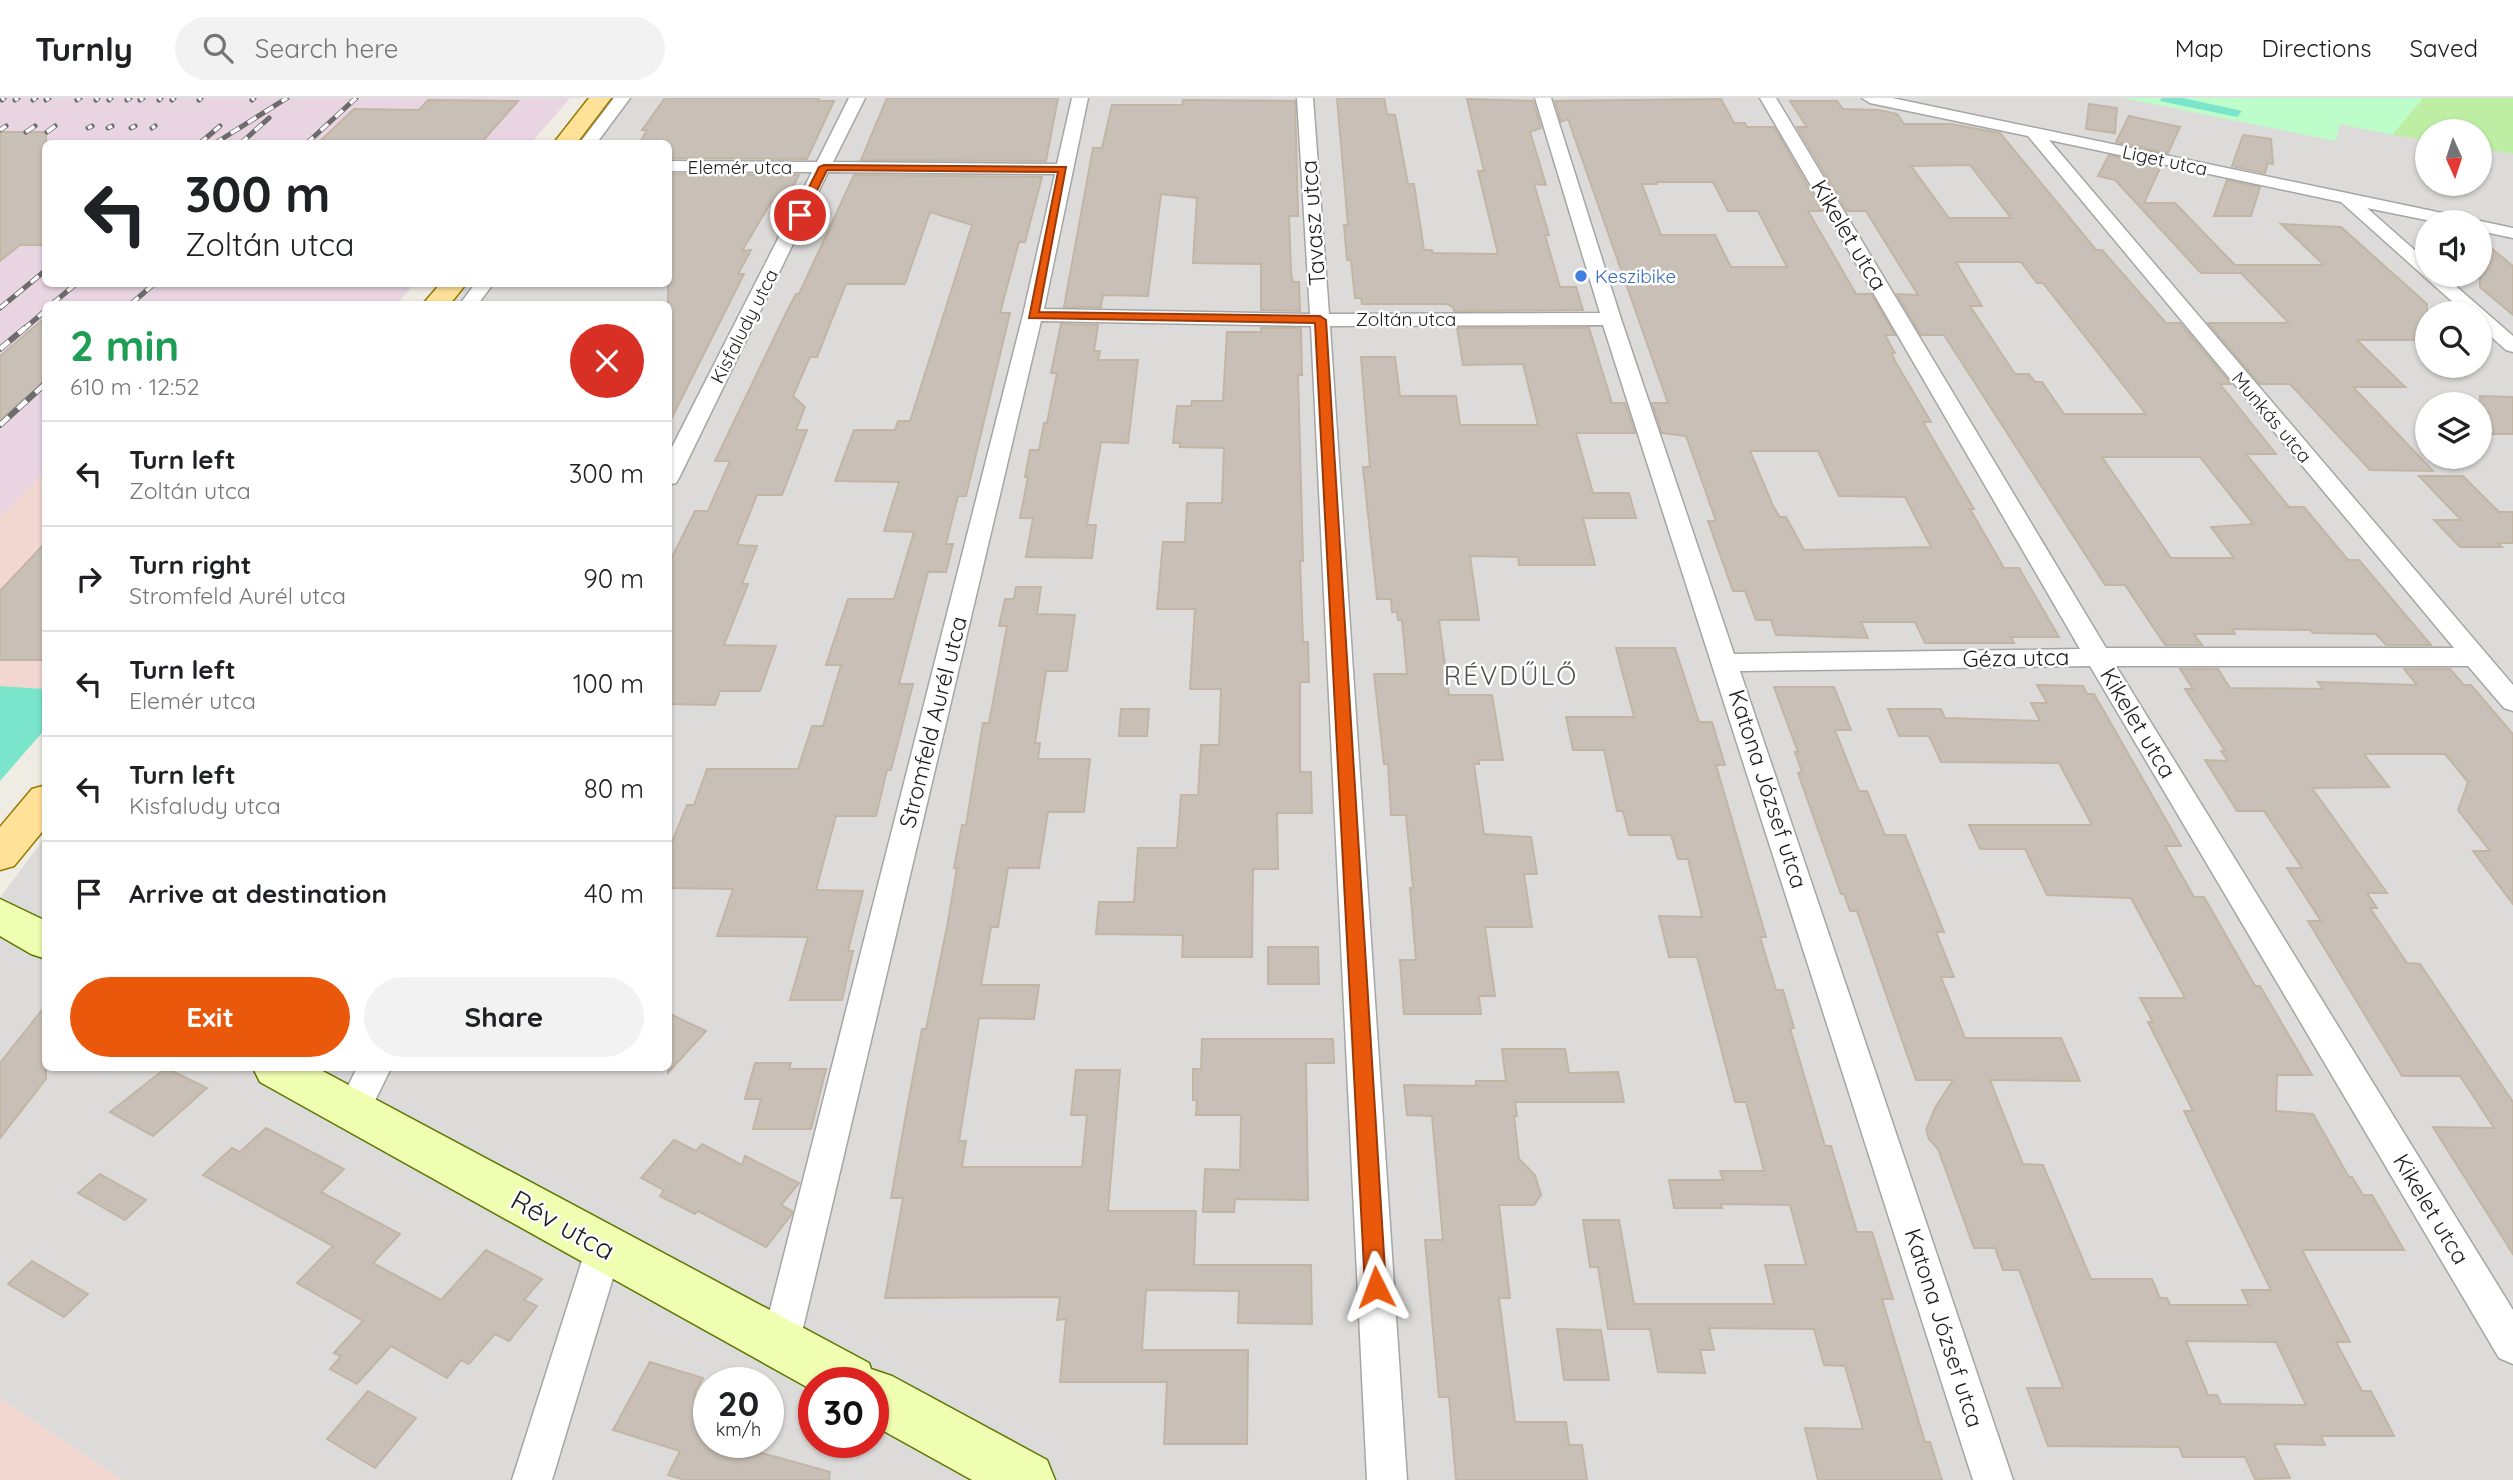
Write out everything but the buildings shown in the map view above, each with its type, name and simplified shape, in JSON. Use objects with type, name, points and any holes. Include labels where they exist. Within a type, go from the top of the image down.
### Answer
[{"type":"main road","points":[[567,140],[600,98]]},
{"type":"main road","points":[[439,301],[450,287]]},
{"type":"main road","points":[[0,855],[42,804]]},
{"type":"street","points":[[590,140],[622,98]]},
{"type":"street","name":"Kisfaludy utca","points":[[672,470],[857,98]]},
{"type":"street","name":"Stromfeld Aurél utca","points":[[780,1345],[1033,315],[1080,98]]},
{"type":"street","name":"Tavasz utca","points":[[1305,98],[1387,1480]]},
{"type":"street","name":"Katona József utca","points":[[1543,98],[1611,319],[1727,663],[1993,1480]]},
{"type":"street","name":"Kikelet utca","points":[[1769,98],[2098,657],[2513,1345]]},
{"type":"street","name":"Liget utca","points":[[1870,98],[2415,213]]},
{"type":"street","points":[[1955,116],[1961,98]]},
{"type":"street","name":"Munkás utca","points":[[2033,132],[2513,702]]},
{"type":"street","name":"Elemér utca","points":[[672,166],[1063,169]]},
{"type":"street","points":[[2346,198],[2415,259]]},
{"type":"street","points":[[2492,229],[2513,233]]},
{"type":"street","points":[[2446,287],[2462,301]]},
{"type":"street","name":"Zoltán utca","points":[[1033,315],[1320,320],[1611,319]]},
{"type":"street","points":[[2492,327],[2513,346]]},
{"type":"street","name":"Géza utca","points":[[1727,663],[2098,657],[2474,657]]},
{"type":"street","points":[[0,916],[42,940]]},
{"type":"street","name":"Rév utca","points":[[282,1071],[821,1367]]},
{"type":"street","points":[[353,1110],[372,1071]]},
{"type":"street","points":[[532,1480],[604,1248]]},
{"type":"street","points":[[889,1404],[1027,1480]]},
{"type":"shaded area","points":[[0,98],[570,98],[534,140],[42,140],[42,287],[411,287],[400,301],[42,301],[42,474],[0,518]]},
{"type":"shaded area","points":[[608,98],[2423,98],[2392,134],[2415,138],[2415,196],[2492,196],[2492,150],[2513,154],[2513,1480],[123,1480],[0,1398],[0,898],[42,841],[42,1071],[672,1071],[672,301],[449,301],[460,287],[672,287],[672,140],[574,140]]},
{"type":"shaded area","points":[[42,474],[42,689],[0,686],[0,518]]},
{"type":"shaded area","points":[[0,1398],[123,1480],[0,1480]]},
{"type":"green space","points":[[2123,98],[2423,98],[2392,135],[2340,124],[2336,141]]},
{"type":"green space","points":[[2162,98],[2183,98],[2242,111],[2237,117],[2160,101]]},
{"type":"green space","points":[[2423,98],[2513,98],[2513,154],[2492,150],[2492,119],[2415,119],[2415,138],[2392,135]]},
{"type":"green space","points":[[0,686],[42,689],[42,733],[0,781]]},
{"type":"railway","points":[[220,140],[287,98]]},
{"type":"railway","points":[[310,140],[356,98]]},
{"type":"railway","points":[[244,140],[269,118]]},
{"type":"railway","points":[[0,130],[6,126]]},
{"type":"railway","points":[[26,132],[35,126]]},
{"type":"railway","points":[[47,132],[55,126]]},
{"type":"railway","points":[[88,128],[92,126]]},
{"type":"railway","points":[[108,128],[112,126]]},
{"type":"railway","points":[[131,128],[135,126]]},
{"type":"railway","points":[[204,140],[220,126]]},
{"type":"railway","points":[[0,308],[42,273]]},
{"type":"railway","points":[[56,301],[72,287]]},
{"type":"railway","points":[[134,301],[151,287]]},
{"type":"railway","points":[[23,330],[42,313]]},
{"type":"railway","points":[[0,349],[25,328]]},
{"type":"railway","points":[[0,425],[42,387]]},
{"type":"place","name":"Keszibike","points":[[1581,276]]},
{"type":"district","name":"RÉVDŰLŐ","points":[[1511,676]]},
{"type":"route","points":[[800,215],[824,167],[1063,169],[1033,315],[1320,320],[1376,1287]]}]
